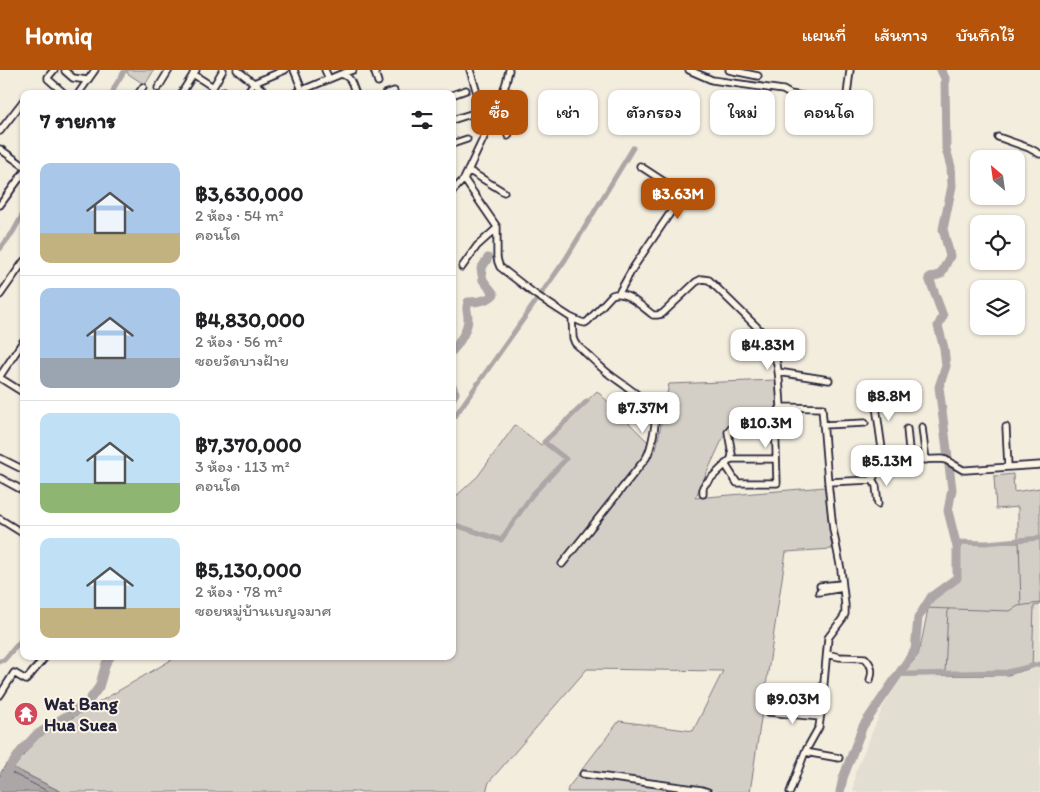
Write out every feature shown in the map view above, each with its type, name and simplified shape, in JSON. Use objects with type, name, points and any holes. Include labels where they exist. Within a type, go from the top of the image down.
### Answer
[{"type":"street","points":[[54,70],[48,76],[48,79],[60,90]]},
{"type":"street","points":[[158,88],[169,70]]},
{"type":"street","points":[[211,90],[223,70]]},
{"type":"street","points":[[237,70],[263,90]]},
{"type":"street","points":[[249,90],[254,83],[285,70]]},
{"type":"street","points":[[294,70],[302,90],[351,70]]},
{"type":"street","points":[[325,70],[328,79]]},
{"type":"street","points":[[374,70],[378,82]]},
{"type":"street","points":[[470,70],[476,90]]},
{"type":"street","points":[[504,90],[509,70]]},
{"type":"street","points":[[689,70],[712,80],[783,90],[790,94],[846,103],[850,70]]},
{"type":"street","points":[[729,70],[758,76]]},
{"type":"street","points":[[65,71],[73,78],[87,80]]},
{"type":"street","points":[[81,90],[92,71]]},
{"type":"street","points":[[184,90],[195,72],[213,87]]},
{"type":"street","points":[[339,75],[345,75],[350,78],[354,90]]},
{"type":"street","points":[[456,94],[466,90]]},
{"type":"street","points":[[0,130],[20,105]]},
{"type":"street","points":[[456,119],[471,113]]},
{"type":"street","points":[[456,186],[464,179],[485,135]]},
{"type":"street","points":[[998,137],[1040,154]]},
{"type":"street","points":[[456,143],[467,139]]},
{"type":"street","points":[[0,149],[20,163]]},
{"type":"street","points":[[619,293],[633,268],[684,194],[640,166]]},
{"type":"street","points":[[468,170],[504,192]]},
{"type":"street","points":[[0,205],[20,178]]},
{"type":"street","points":[[464,179],[495,223],[497,228],[497,257],[500,267],[536,295],[572,318],[585,323],[612,295],[619,293],[657,316],[662,314],[696,282],[702,279],[709,280],[764,334],[775,352],[781,407],[771,416],[742,423],[731,428],[728,432],[731,458],[706,483],[703,487],[703,494]]},
{"type":"street","points":[[462,267],[477,246],[497,228]]},
{"type":"street","points":[[0,295],[20,267]]},
{"type":"street","points":[[562,564],[646,458],[652,442],[655,414],[652,406],[610,374],[575,343],[572,318]]},
{"type":"street","points":[[20,348],[0,377],[20,390]]},
{"type":"street","points":[[778,372],[829,380]]},
{"type":"street","points":[[873,384],[884,463]]},
{"type":"street","points":[[781,407],[822,408],[833,529],[845,606],[843,618],[828,638],[819,727],[805,752],[790,792]]},
{"type":"street","points":[[725,464],[737,484],[777,483],[775,414]]},
{"type":"street","points":[[823,426],[865,423]]},
{"type":"street","points":[[922,427],[926,460]]},
{"type":"street","points":[[1006,427],[1008,468]]},
{"type":"street","points":[[907,429],[910,460]]},
{"type":"street","points":[[0,458],[20,468]]},
{"type":"street","points":[[731,458],[776,459]]},
{"type":"street","points":[[872,479],[874,477],[874,466],[877,464],[910,460],[946,460],[963,470],[1040,465]]},
{"type":"street","points":[[0,478],[20,488]]},
{"type":"street","points":[[828,482],[872,479]]},
{"type":"street","points":[[872,479],[876,486],[878,504]]},
{"type":"street","points":[[0,519],[20,532]]},
{"type":"street","points":[[820,589],[843,586]]},
{"type":"street","points":[[826,654],[839,657],[866,658],[872,670],[870,680]]},
{"type":"street","points":[[0,695],[14,673],[26,680],[43,660]]},
{"type":"street","points":[[768,712],[820,717]]},
{"type":"street","points":[[805,752],[839,758]]},
{"type":"street","points":[[583,774],[708,792]]},
{"type":"shaded area","points":[[127,70],[154,70],[145,85],[127,73]]},
{"type":"shaded area","points":[[776,380],[777,409],[729,425],[695,498],[825,487],[832,549],[786,552],[750,792],[567,792],[568,788],[619,721],[693,731],[723,671],[587,669],[489,782],[486,792],[62,792],[14,768],[36,739],[171,660],[456,660],[456,496],[478,476],[515,425],[541,445],[597,391],[656,450],[669,384]]},
{"type":"shaded area","points":[[1013,474],[1014,492],[1040,488],[1040,605],[1034,606],[1032,668],[1008,675],[901,676],[918,655],[929,604],[937,595],[953,586],[959,580],[961,543],[1018,543],[1018,507],[996,509],[994,476]]},
{"type":"shaded area","points":[[1040,605],[1040,792],[853,792],[855,773],[882,709],[901,676],[1008,675],[1034,606]]},
{"type":"water","points":[[6,764],[61,792],[0,792],[0,774]]},
{"type":"waterway","points":[[114,90],[125,70]]},
{"type":"waterway","points":[[840,792],[843,778],[863,726],[915,650],[918,618],[931,597],[957,578],[957,547],[948,511],[952,489],[939,387],[946,366],[944,348],[938,326],[943,316],[929,278],[941,274],[950,256],[943,229],[952,186],[951,167],[946,149],[945,78],[941,70]]},
{"type":"waterway","points":[[456,415],[565,260],[633,148]]},
{"type":"waterway","points":[[0,249],[20,219]]},
{"type":"waterway","points":[[456,346],[467,327],[468,302],[486,300],[494,294],[483,280],[481,269],[488,258]]},
{"type":"waterway","points":[[456,525],[501,540],[532,495],[566,459],[544,442],[587,401]]},
{"type":"waterway","points":[[956,542],[986,543],[1040,538]]},
{"type":"waterway","points":[[1019,540],[1021,604]]},
{"type":"waterway","points":[[924,608],[1010,611],[1018,606],[1040,603]]},
{"type":"waterway","points":[[945,673],[948,609]]},
{"type":"waterway","points":[[0,661],[4,660],[20,642]]},
{"type":"waterway","points":[[0,787],[21,751],[36,735],[88,702],[99,687],[108,660]]},
{"type":"waterway","points":[[899,673],[1007,672],[1040,664]]},
{"type":"place","name":"Wat Bang Hua Suea","points":[[26,714]]}]
